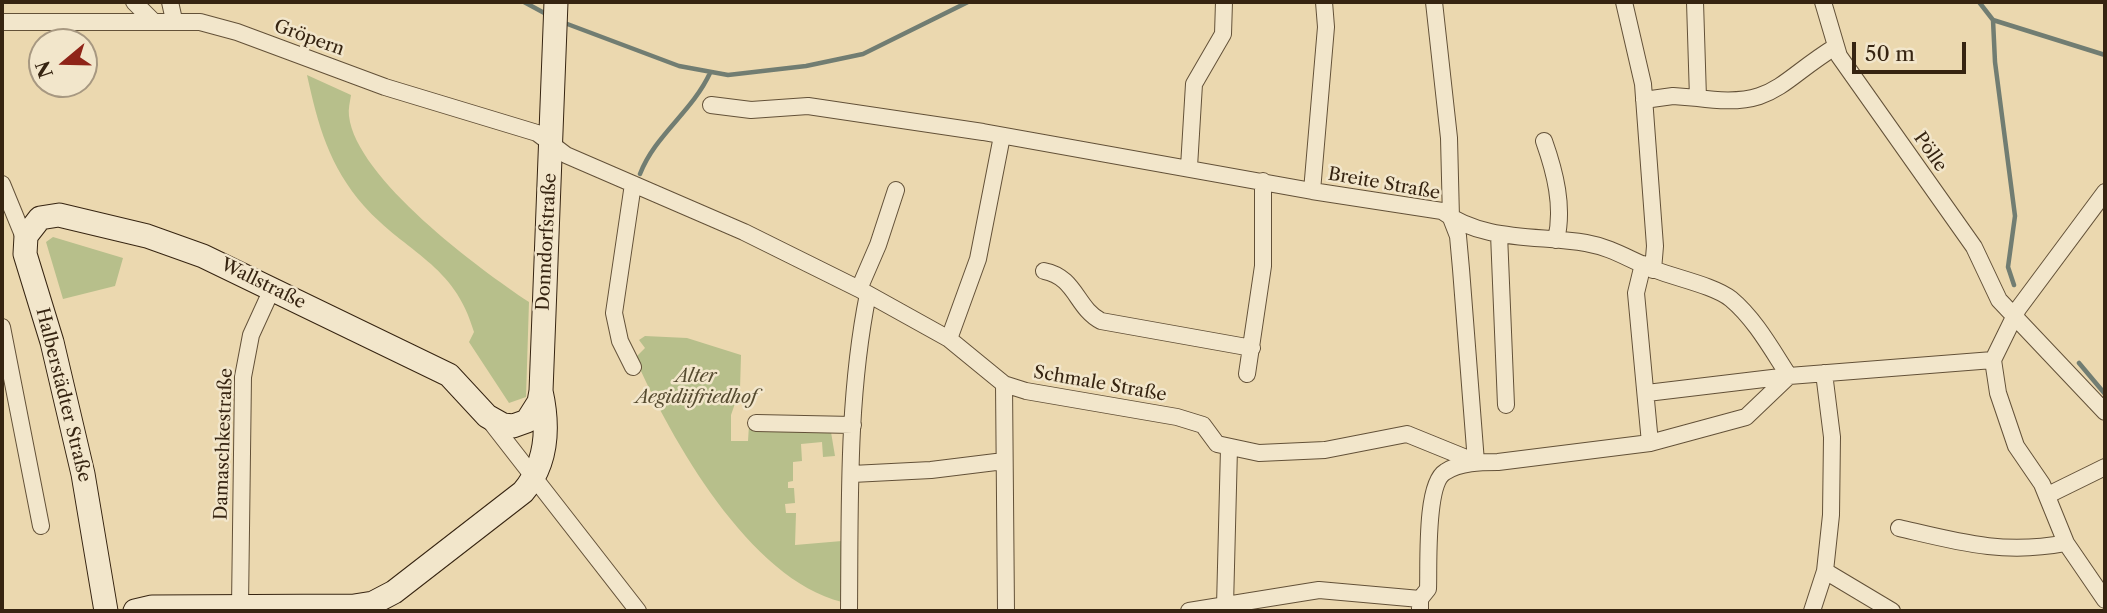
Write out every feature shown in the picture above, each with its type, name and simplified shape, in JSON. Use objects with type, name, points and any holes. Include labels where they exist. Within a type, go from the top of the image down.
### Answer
[{"type":"main road","name":"Donndorfstraße","points":[[533,480],[545,444],[541,391],[556,2]]},
{"type":"main road","name":"Wallstraße","points":[[25,240],[37,220],[60,215],[178,246],[449,375],[487,416]]},
{"type":"main road","name":"Halberstädter Straße","points":[[25,240],[25,254],[52,342],[89,501],[106,611]]},
{"type":"main road","points":[[487,416],[509,426],[523,424],[534,412],[541,391]]},
{"type":"main road","points":[[135,611],[152,607],[374,607],[523,492],[533,480]]},
{"type":"street","points":[[134,2],[152,20]]},
{"type":"street","points":[[170,2],[174,20]]},
{"type":"street","points":[[1189,167],[1194,84],[1223,34],[1224,2]]},
{"type":"street","points":[[1312,191],[1326,27],[1324,2]]},
{"type":"street","points":[[1434,2],[1449,138],[1451,218],[1458,236],[1476,462]]},
{"type":"street","points":[[1624,2],[1639,59],[1655,246],[1636,293],[1650,443]]},
{"type":"street","points":[[1695,2],[1698,98]]},
{"type":"street","name":"Pölle","points":[[1824,2],[1835,47],[1974,247],[1999,300],[2017,314],[2105,412]]},
{"type":"street","name":"Gröpern","points":[[2,22],[200,22],[237,32],[385,87],[537,133],[551,143]]},
{"type":"street","points":[[1644,100],[1673,96],[1734,102],[1760,97],[1784,86],[1835,47]]},
{"type":"street","name":"Breite Straße","points":[[710,105],[751,110],[808,106],[1002,136],[1441,211],[1451,218],[1499,234],[1619,251],[1648,267],[1729,297],[1744,311],[1789,376]]},
{"type":"street","points":[[949,339],[978,259],[1002,136]]},
{"type":"street","points":[[1544,141],[1553,168],[1560,215],[1556,240]]},
{"type":"street","name":"Schmale Straße","points":[[551,143],[566,155],[744,232],[864,291],[949,339],[1004,384],[1050,396],[1177,417],[1203,425],[1217,443],[1229,448]]},
{"type":"street","points":[[1248,374],[1265,245],[1263,181]]},
{"type":"street","name":"Halberstädter Straße","points":[[2,184],[25,240]]},
{"type":"street","points":[[633,184],[614,313],[620,341],[633,367]]},
{"type":"street","points":[[849,611],[853,425],[864,291],[896,190]]},
{"type":"street","points":[[2105,192],[2017,314],[2001,340],[1993,360],[1998,393],[2012,437],[2048,495],[2066,543],[2105,600]]},
{"type":"street","points":[[1499,234],[1506,405]]},
{"type":"street","points":[[1044,271],[1065,279],[1089,314],[1101,321],[1252,348]]},
{"type":"street","name":"Damaschkestraße","points":[[240,606],[242,386],[251,335],[272,289]]},
{"type":"street","points":[[2,327],[41,526]]},
{"type":"street","points":[[1647,393],[1789,376],[1993,360]]},
{"type":"street","points":[[1812,611],[1825,570],[1831,515],[1832,437],[1824,373]]},
{"type":"street","points":[[1199,611],[1318,590],[1420,605],[1428,589],[1432,498],[1435,482],[1443,472],[1476,462],[1498,463],[1650,443],[1746,417],[1789,376]]},
{"type":"street","points":[[1004,384],[1006,611]]},
{"type":"street","name":"Wallstraße","points":[[487,416],[533,480],[638,611]]},
{"type":"street","points":[[756,422],[853,425]]},
{"type":"street","points":[[1225,606],[1229,448],[1259,453],[1302,453],[1407,434],[1476,462]]},
{"type":"street","points":[[852,474],[931,470],[1004,461]]},
{"type":"street","points":[[2048,495],[2105,467]]},
{"type":"street","points":[[1899,528],[1983,548],[2033,549],[2066,543]]},
{"type":"street","points":[[1825,570],[1892,611]]},
{"type":"green space","points":[[307,75],[351,95],[349,116],[357,140],[373,167],[396,193],[452,245],[529,302],[526,397],[509,403],[469,342],[474,332],[466,309],[455,290],[428,261],[380,222],[352,191],[326,144]]},
{"type":"green space","points":[[53,237],[123,258],[115,286],[63,299],[46,242]]},
{"type":"green space","name":"Alter Aegidiifriedhof","points":[[645,336],[687,338],[741,355],[740,389],[731,415],[731,441],[748,441],[749,425],[830,426],[835,456],[823,457],[822,442],[801,444],[802,461],[793,462],[793,481],[788,482],[788,488],[794,488],[795,503],[785,504],[786,513],[796,513],[795,545],[842,541],[842,602],[808,588],[775,566],[717,502],[669,427],[635,358],[645,348],[639,340]]},
{"type":"waterway","points":[[524,2],[548,15]]},
{"type":"waterway","points":[[562,22],[679,66],[728,75],[806,66],[863,54],[968,2]]},
{"type":"waterway","points":[[1979,2],[1993,20],[1995,62],[2015,216],[2008,267],[2014,285]]},
{"type":"waterway","points":[[1993,20],[2105,55]]},
{"type":"waterway","points":[[640,174],[655,147],[694,100],[710,73]]},
{"type":"waterway","points":[[2079,363],[2105,394]]}]
